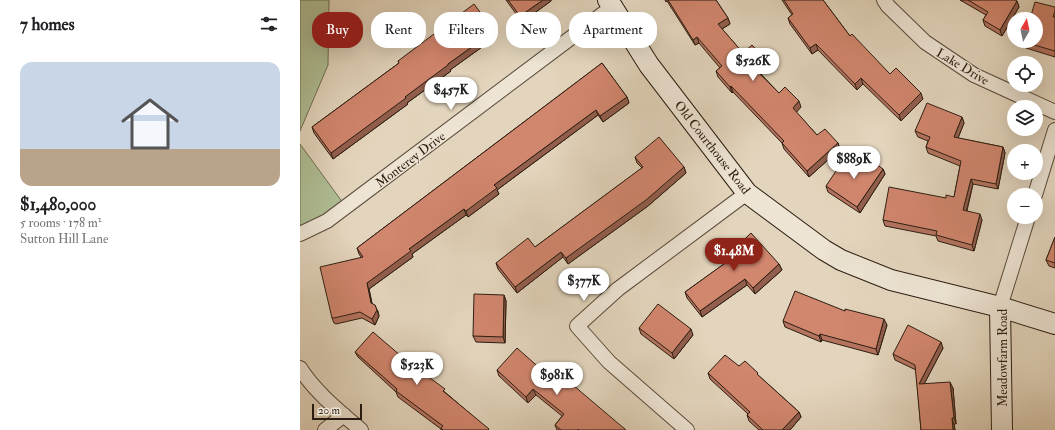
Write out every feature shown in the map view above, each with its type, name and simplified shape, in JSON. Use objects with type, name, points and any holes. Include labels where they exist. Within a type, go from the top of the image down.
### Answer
[{"type":"street","name":"Lake Drive","points":[[884,0],[888,6],[925,42],[974,75],[1055,112]]},
{"type":"street","name":"Old Courthouse Road","points":[[610,3],[649,65],[747,193],[824,250],[841,260],[891,280],[1000,307],[1055,324]]},
{"type":"street","name":"Monterey Drive","points":[[300,234],[327,221],[610,3]]},
{"type":"street","points":[[1037,188],[1055,130]]},
{"type":"street","points":[[687,430],[609,362],[577,326],[618,290],[747,193]]},
{"type":"street","name":"Meadowfarm Road","points":[[1002,430],[1000,307],[1026,224]]},
{"type":"street","points":[[300,368],[307,378],[361,430]]},
{"type":"street","points":[[325,430],[344,415]]},
{"type":"green space","points":[[300,0],[329,0],[329,12],[312,12],[312,48],[328,48],[328,65],[300,131]]},
{"type":"green space","points":[[300,144],[346,207],[300,234]]},
{"type":"building","points":[[508,0],[543,0],[526,12],[517,12]]},
{"type":"building","points":[[668,0],[716,0],[728,18],[718,24],[743,53],[752,45],[764,58],[753,67],[779,93],[785,87],[799,101],[793,108],[817,135],[825,129],[838,143],[807,171],[782,143],[784,141],[716,71],[722,66],[697,37],[693,40]]},
{"type":"building","points":[[784,0],[823,0],[850,36],[852,34],[890,74],[896,68],[921,93],[899,115],[861,78],[855,84],[816,44],[810,48],[788,18],[793,14]]},
{"type":"building","points":[[968,0],[1017,1],[1011,12],[1007,12],[1007,18],[1000,30],[983,20],[988,12]]},
{"type":"building","points":[[1035,2],[1055,7],[1053,17],[1055,17],[1055,51],[1043,48],[1043,12],[1032,12]]},
{"type":"building","points":[[474,4],[480,12],[463,12]]},
{"type":"building","points":[[434,34],[434,48],[470,48],[405,97],[406,98],[331,153],[312,127],[399,63],[398,61],[415,48],[426,48],[426,40]]},
{"type":"building","points":[[602,63],[627,97],[600,116],[596,110],[494,185],[497,188],[466,211],[464,209],[409,249],[411,251],[367,283],[371,303],[375,305],[377,310],[372,319],[360,312],[332,318],[320,267],[363,257],[357,248]]},
{"type":"building","points":[[927,103],[962,117],[954,137],[1003,147],[996,184],[971,179],[963,210],[980,214],[972,245],[936,235],[937,231],[883,220],[889,187],[946,198],[946,195],[954,197],[961,161],[926,147],[930,137],[915,131]]},
{"type":"building","points":[[659,137],[684,167],[646,200],[566,258],[561,252],[515,287],[496,263],[528,238],[535,247],[643,167],[635,157]]},
{"type":"building","points":[[866,157],[883,169],[857,207],[826,186],[844,159],[858,169]]},
{"type":"building","points":[[751,233],[779,264],[753,288],[745,279],[700,311],[685,292],[728,261],[725,258]]},
{"type":"building","points":[[1055,237],[1055,263],[1046,260]]},
{"type":"building","points":[[795,291],[845,311],[845,309],[884,319],[876,349],[820,334],[819,336],[783,321]]},
{"type":"building","points":[[474,294],[504,295],[503,337],[473,336]]},
{"type":"building","points":[[658,304],[691,329],[672,353],[639,328]]},
{"type":"building","points":[[908,325],[941,342],[919,384],[950,382],[954,418],[952,418],[953,430],[921,430],[915,365],[893,354]]},
{"type":"building","points":[[373,332],[408,362],[445,389],[443,391],[489,429],[443,430],[441,428],[443,426],[396,391],[397,389],[355,352]]},
{"type":"building","points":[[517,348],[561,387],[567,380],[626,430],[561,430],[555,425],[564,414],[533,389],[526,397],[497,370]]},
{"type":"building","points":[[725,355],[739,366],[745,361],[758,373],[757,374],[799,412],[782,430],[763,430],[747,415],[750,412],[708,373]]}]
